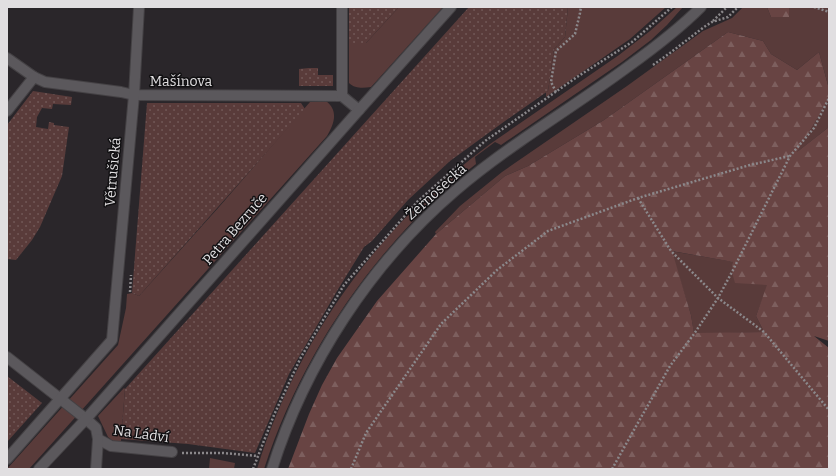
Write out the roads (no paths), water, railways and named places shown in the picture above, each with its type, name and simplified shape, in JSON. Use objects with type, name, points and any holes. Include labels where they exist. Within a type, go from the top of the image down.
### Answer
[{"type":"street","name":"Větrušická","points":[[61,399],[112,340],[134,95],[139,7]]},
{"type":"street","points":[[342,7],[342,96],[359,110]]},
{"type":"street","name":"Petra Bezruče","points":[[40,469],[451,7]]},
{"type":"street","name":"Žernosecká","points":[[272,469],[289,421],[316,365],[339,326],[359,296],[395,252],[428,216],[455,191],[497,158],[661,43],[701,7]]},
{"type":"street","name":"Mašínova","points":[[7,58],[34,77],[45,82],[134,95],[342,96]]},
{"type":"street","points":[[7,111],[34,77]]},
{"type":"street","name":"Na Ládví","points":[[7,357],[96,428],[98,439],[111,446],[172,452]]},
{"type":"street","points":[[7,459],[61,399]]},
{"type":"street","points":[[96,469],[98,439]]}]
